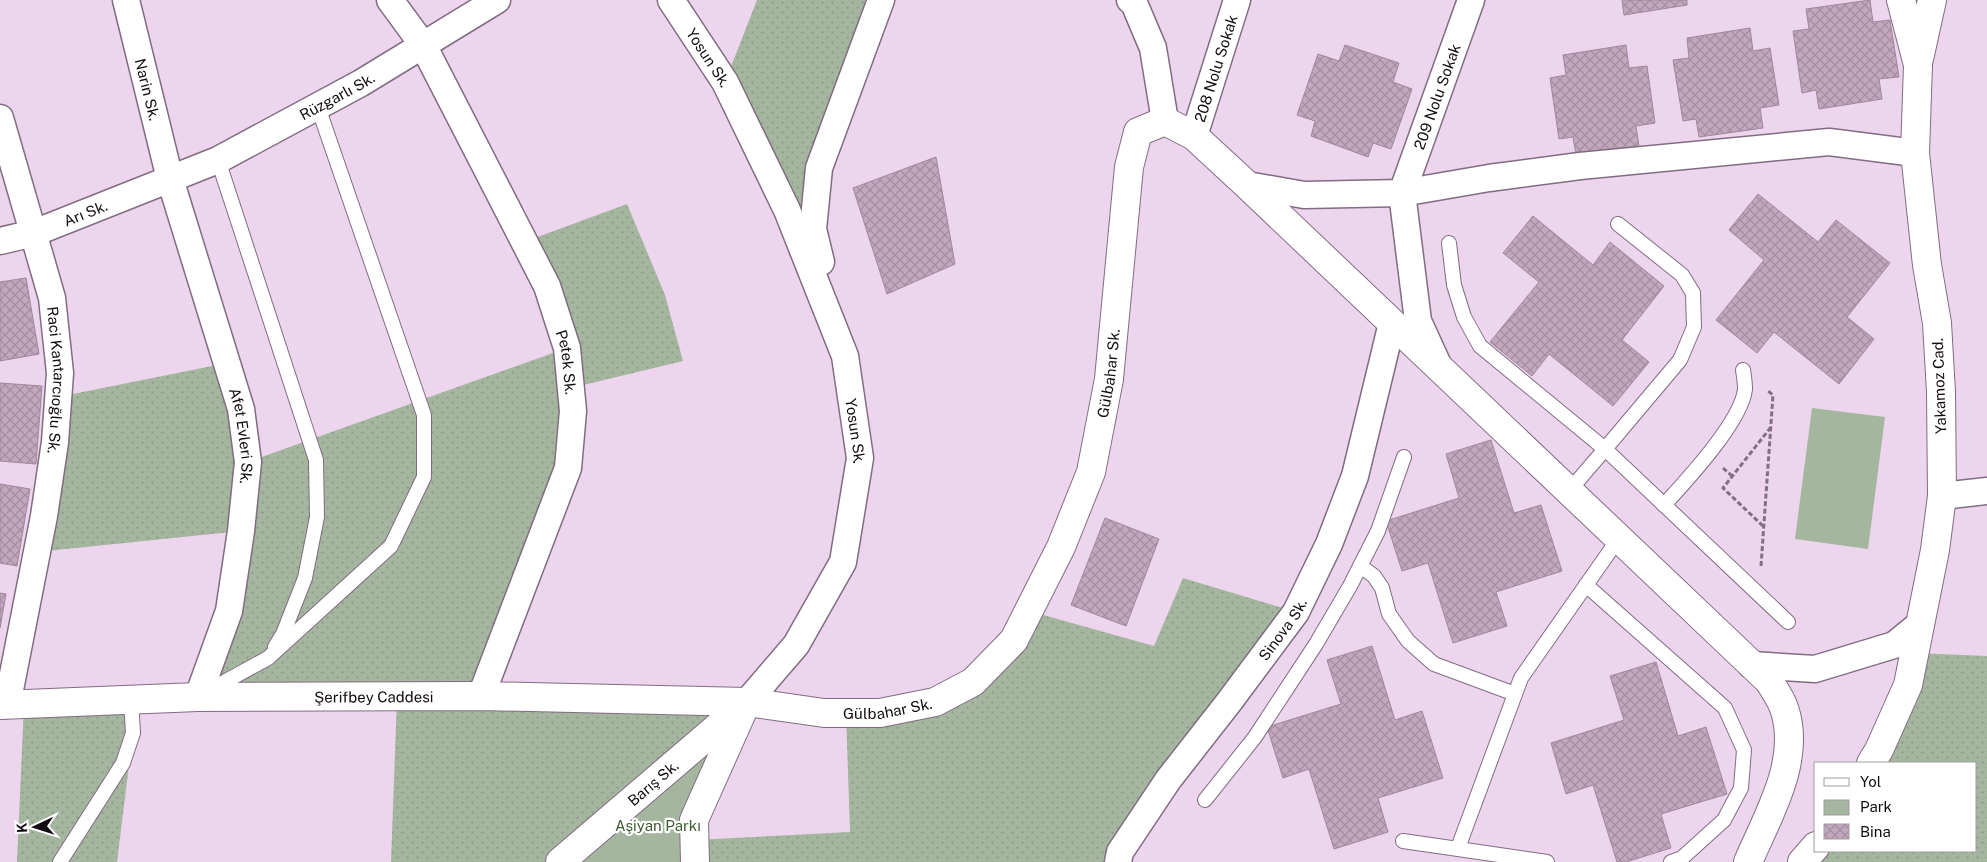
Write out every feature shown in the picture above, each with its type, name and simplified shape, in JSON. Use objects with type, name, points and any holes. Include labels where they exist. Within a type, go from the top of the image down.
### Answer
[{"type":"street","name":"Narin Sk.","points":[[126,0],[170,179]]},
{"type":"street","name":"Petek Sk.","points":[[390,0],[423,46],[547,286],[567,348],[573,411],[568,468],[481,696]]},
{"type":"street","name":"Rüzgarlı Sk.","points":[[170,179],[218,160],[318,107],[423,46],[497,0]]},
{"type":"street","name":"Yosun Sk.","points":[[671,0],[725,82],[787,210],[844,356],[860,458],[843,562],[796,645],[746,702],[694,820],[696,862]]},
{"type":"street","points":[[844,356],[813,229],[819,168],[881,0]]},
{"type":"street","points":[[1130,0],[1134,4],[1153,48],[1164,121],[1194,136],[1247,185],[1769,681],[1784,708],[1790,742],[1784,778],[1748,862]]},
{"type":"street","name":"208 Nolu Sokak","points":[[1194,136],[1237,0]]},
{"type":"street","name":"209 Nolu Sokak","points":[[1402,193],[1471,0]]},
{"type":"street","name":"Yakamoz Cad.","points":[[1872,762],[1879,750],[1908,685],[1935,550],[1942,496],[1941,392],[1936,323],[1927,265],[1915,152],[1918,64],[1902,0]]},
{"type":"street","points":[[1918,64],[1932,0]]},
{"type":"street","name":"Raci Kantarcıoğlu Sk.","points":[[0,118],[52,298],[60,373],[54,442],[44,516],[3,705]]},
{"type":"street","name":"Gülbahar Sk.","points":[[746,702],[824,713],[880,713],[934,702],[973,682],[1014,640],[1061,547],[1091,472],[1109,379],[1129,167],[1138,132],[1164,121]]},
{"type":"street","points":[[1247,185],[1304,195],[1402,193],[1489,178],[1580,166],[1829,142],[1915,152]]},
{"type":"street","name":"Arı Sk.","points":[[0,242],[34,233],[170,179]]},
{"type":"street","name":"Afet Evleri Sk.","points":[[170,179],[241,409],[248,462],[241,531],[229,610],[198,697]]},
{"type":"street","points":[[1402,193],[1418,321],[1439,366]]},
{"type":"street","name":"Sinova Sk.","points":[[1118,862],[1120,852],[1168,780],[1296,612],[1329,544],[1354,476],[1392,323]]},
{"type":"street","points":[[1942,496],[1987,491]]},
{"type":"street","points":[[1751,664],[1815,669],[1894,645],[1920,624]]},
{"type":"street","name":"Şerifbey Caddesi","points":[[3,705],[198,697],[481,696],[746,702]]},
{"type":"street","name":"Barış Sk.","points":[[560,862],[746,702]]},
{"type":"street","points":[[1802,862],[1814,848]]},
{"type":"lane","points":[[198,697],[268,658],[391,546],[424,477],[424,415],[318,107]]},
{"type":"lane","points":[[218,160],[316,460],[317,517],[306,578],[283,634],[268,658]]},
{"type":"lane","points":[[1569,491],[1680,360],[1694,327],[1693,293],[1682,275],[1618,224]]},
{"type":"lane","points":[[1449,243],[1454,285],[1464,317],[1480,346],[1606,449],[1788,622]]},
{"type":"lane","points":[[1664,505],[1708,454],[1738,410],[1745,390],[1744,370]]},
{"type":"lane","points":[[1205,800],[1255,737],[1316,644],[1378,531],[1404,457]]},
{"type":"lane","points":[[1458,848],[1521,678],[1619,538]]},
{"type":"lane","points":[[1360,566],[1374,576],[1382,588],[1389,614],[1408,641],[1434,664],[1515,694]]},
{"type":"lane","points":[[1586,585],[1725,708],[1744,750],[1741,788],[1724,820],[1682,858],[1671,862]]},
{"type":"lane","points":[[60,862],[123,762],[133,733],[132,700]]},
{"type":"lane","points":[[1403,841],[1547,862]]},
{"type":"path","points":[[1744,370],[1773,395],[1761,568],[1749,585]]},
{"type":"path","points":[[1764,526],[1722,488],[1771,426]]},
{"type":"green space","points":[[757,0],[881,0],[813,229],[845,356],[725,82]]},
{"type":"green space","points":[[627,204],[665,295],[683,361],[571,388],[573,411],[481,696],[747,702],[560,862],[391,862],[397,697],[198,697],[241,531],[37,552],[58,397],[227,363],[248,462],[567,348],[524,242]]},
{"type":"green space","points":[[1812,408],[1885,417],[1868,549],[1795,539]]},
{"type":"green space","points":[[1183,578],[1296,612],[1118,862],[695,862],[695,840],[850,832],[846,713],[934,702],[1029,611],[1154,646]]},
{"type":"green space","points":[[1915,653],[1987,656],[1987,862],[1802,862],[1815,852],[1977,852],[1977,762],[1871,762]]},
{"type":"green space","points":[[131,700],[133,733],[117,862],[17,862],[24,705]]},
{"type":"green space","name":"Aşiyan Parkı","points":[[747,702],[694,820],[695,862],[560,862]]},
{"type":"building","points":[[1622,0],[1687,0],[1687,5],[1624,15]]},
{"type":"building","points":[[1870,0],[1873,22],[1890,20],[1899,77],[1879,79],[1882,99],[1819,109],[1816,90],[1802,93],[1793,31],[1809,29],[1806,9]]},
{"type":"building","points":[[1750,28],[1753,51],[1770,48],[1779,105],[1760,108],[1763,128],[1699,137],[1696,119],[1683,121],[1673,60],[1689,58],[1687,38]]},
{"type":"building","points":[[1345,45],[1399,63],[1393,82],[1412,89],[1391,149],[1373,143],[1368,157],[1311,136],[1315,121],[1297,115],[1318,54],[1339,61]]},
{"type":"building","points":[[1626,45],[1629,68],[1647,66],[1655,123],[1636,126],[1639,146],[1576,155],[1573,137],[1559,139],[1550,78],[1566,75],[1563,55]]},
{"type":"building","points":[[936,157],[955,264],[887,294],[853,188]]},
{"type":"building","points":[[1758,194],[1818,242],[1836,220],[1890,263],[1847,317],[1874,339],[1839,384],[1774,332],[1757,353],[1716,320],[1764,260],[1729,230]]},
{"type":"building","points":[[1533,216],[1593,265],[1610,242],[1664,286],[1622,340],[1649,362],[1613,406],[1549,354],[1532,376],[1490,342],[1539,282],[1503,253]]},
{"type":"building","points":[[26,278],[39,354],[0,361],[0,282]]},
{"type":"building","points":[[0,383],[42,386],[36,464],[0,461]]},
{"type":"building","points":[[1491,440],[1514,513],[1541,505],[1562,571],[1496,592],[1507,626],[1453,643],[1428,563],[1402,571],[1386,521],[1459,498],[1446,454]]},
{"type":"building","points":[[0,484],[30,489],[17,566],[0,563]]},
{"type":"building","points":[[1105,518],[1159,539],[1126,626],[1071,605]]},
{"type":"building","points":[[0,593],[6,594],[0,628]]},
{"type":"building","points":[[1372,646],[1395,720],[1422,711],[1443,778],[1378,798],[1388,832],[1334,849],[1309,769],[1283,778],[1267,727],[1341,704],[1327,660]]},
{"type":"building","points":[[1656,662],[1678,736],[1706,727],[1727,794],[1661,814],[1671,848],[1626,862],[1617,862],[1593,785],[1566,794],[1551,743],[1624,720],[1610,676]]}]
